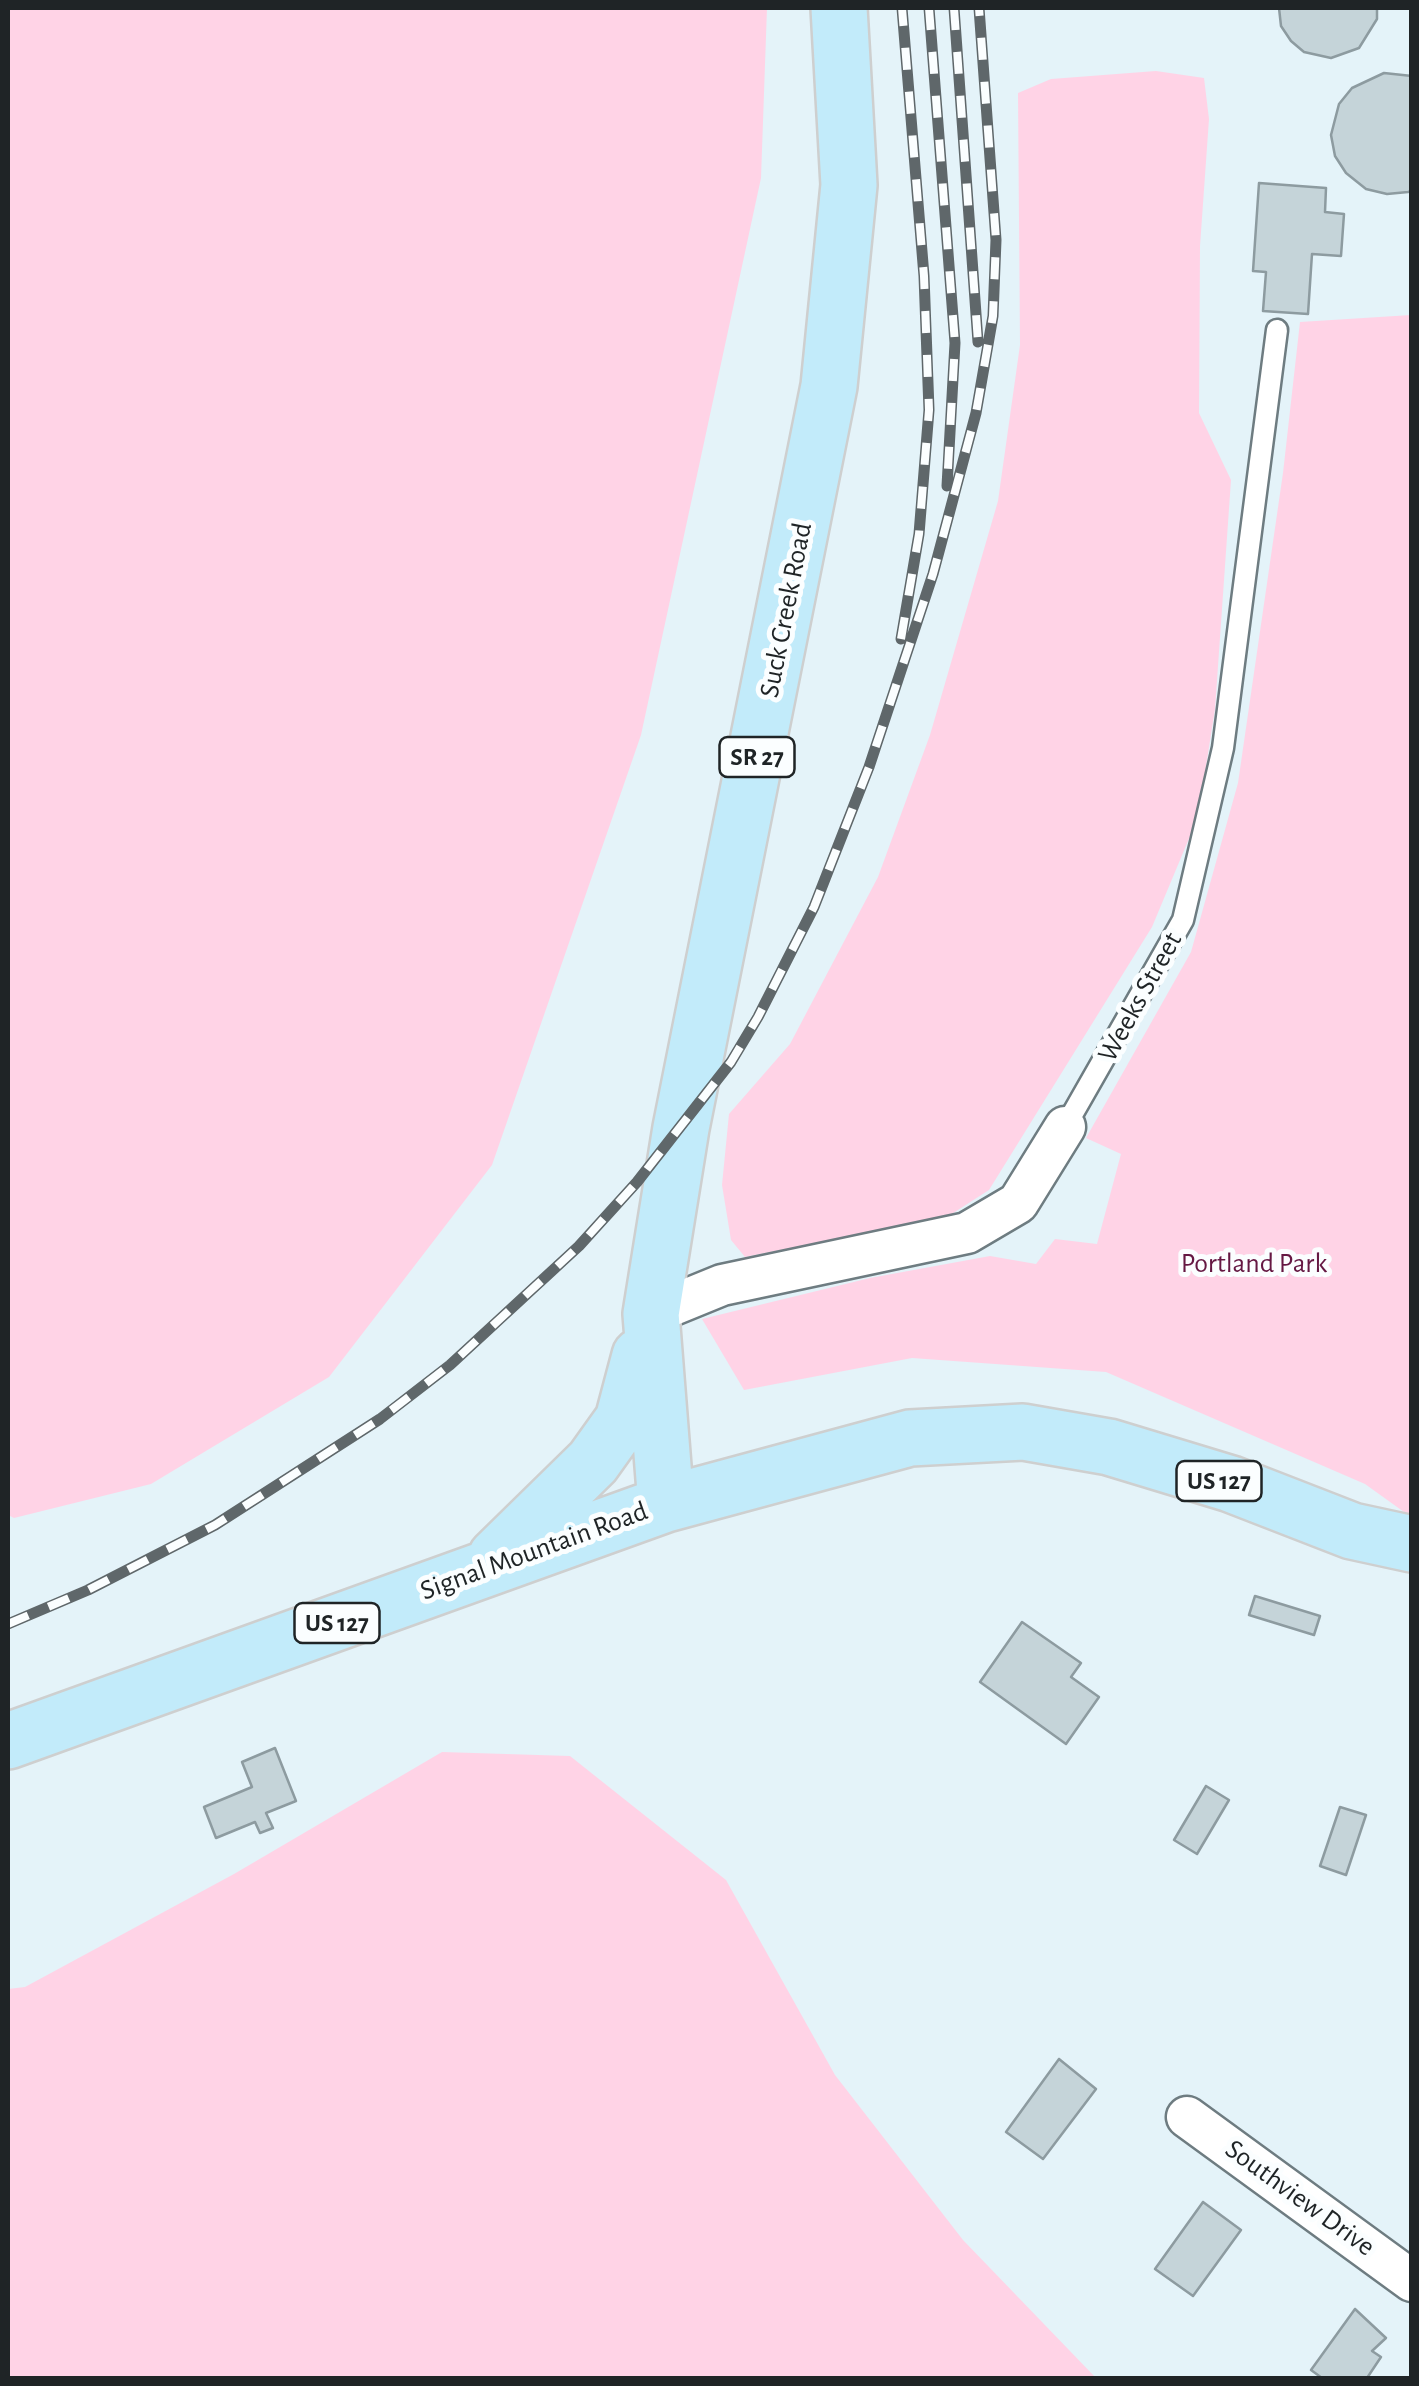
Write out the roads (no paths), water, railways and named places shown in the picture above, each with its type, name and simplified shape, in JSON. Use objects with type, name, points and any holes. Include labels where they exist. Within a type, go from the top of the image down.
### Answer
[{"type":"main road","name":"Suck Creek Road","points":[[666,1504],[651,1314],[681,1128],[829,386],[849,185],[839,8]]},
{"type":"main road","points":[[484,1570],[593,1462],[624,1420],[651,1314]]},
{"type":"main road","name":"US 127","points":[[666,1504],[910,1438],[1022,1432],[1108,1447],[1231,1484],[1352,1531],[1412,1544]]},
{"type":"main road","name":"Signal Mountain Road","points":[[8,1742],[666,1504]]},
{"type":"street","name":"Weeks Street","points":[[651,1314],[722,1284],[967,1233],[1018,1203],[1064,1127]]},
{"type":"street","name":"Southview Drive","points":[[1187,2117],[1412,2281]]},
{"type":"lane","name":"Weeks Street","points":[[1064,1127],[1183,920],[1223,748],[1277,330]]},
{"type":"railway","points":[[901,639],[919,534],[929,410],[924,276],[902,8]]},
{"type":"railway","points":[[929,8],[955,343],[947,486]]},
{"type":"railway","points":[[954,8],[978,342]]},
{"type":"railway","points":[[8,1624],[88,1590],[215,1525],[380,1419],[450,1365],[579,1246],[637,1182],[731,1062],[814,907],[869,767],[933,574],[976,413],[993,316],[996,240],[979,8]]},
{"type":"park label","name":"Portland Park","points":[[1254,1264]]}]
